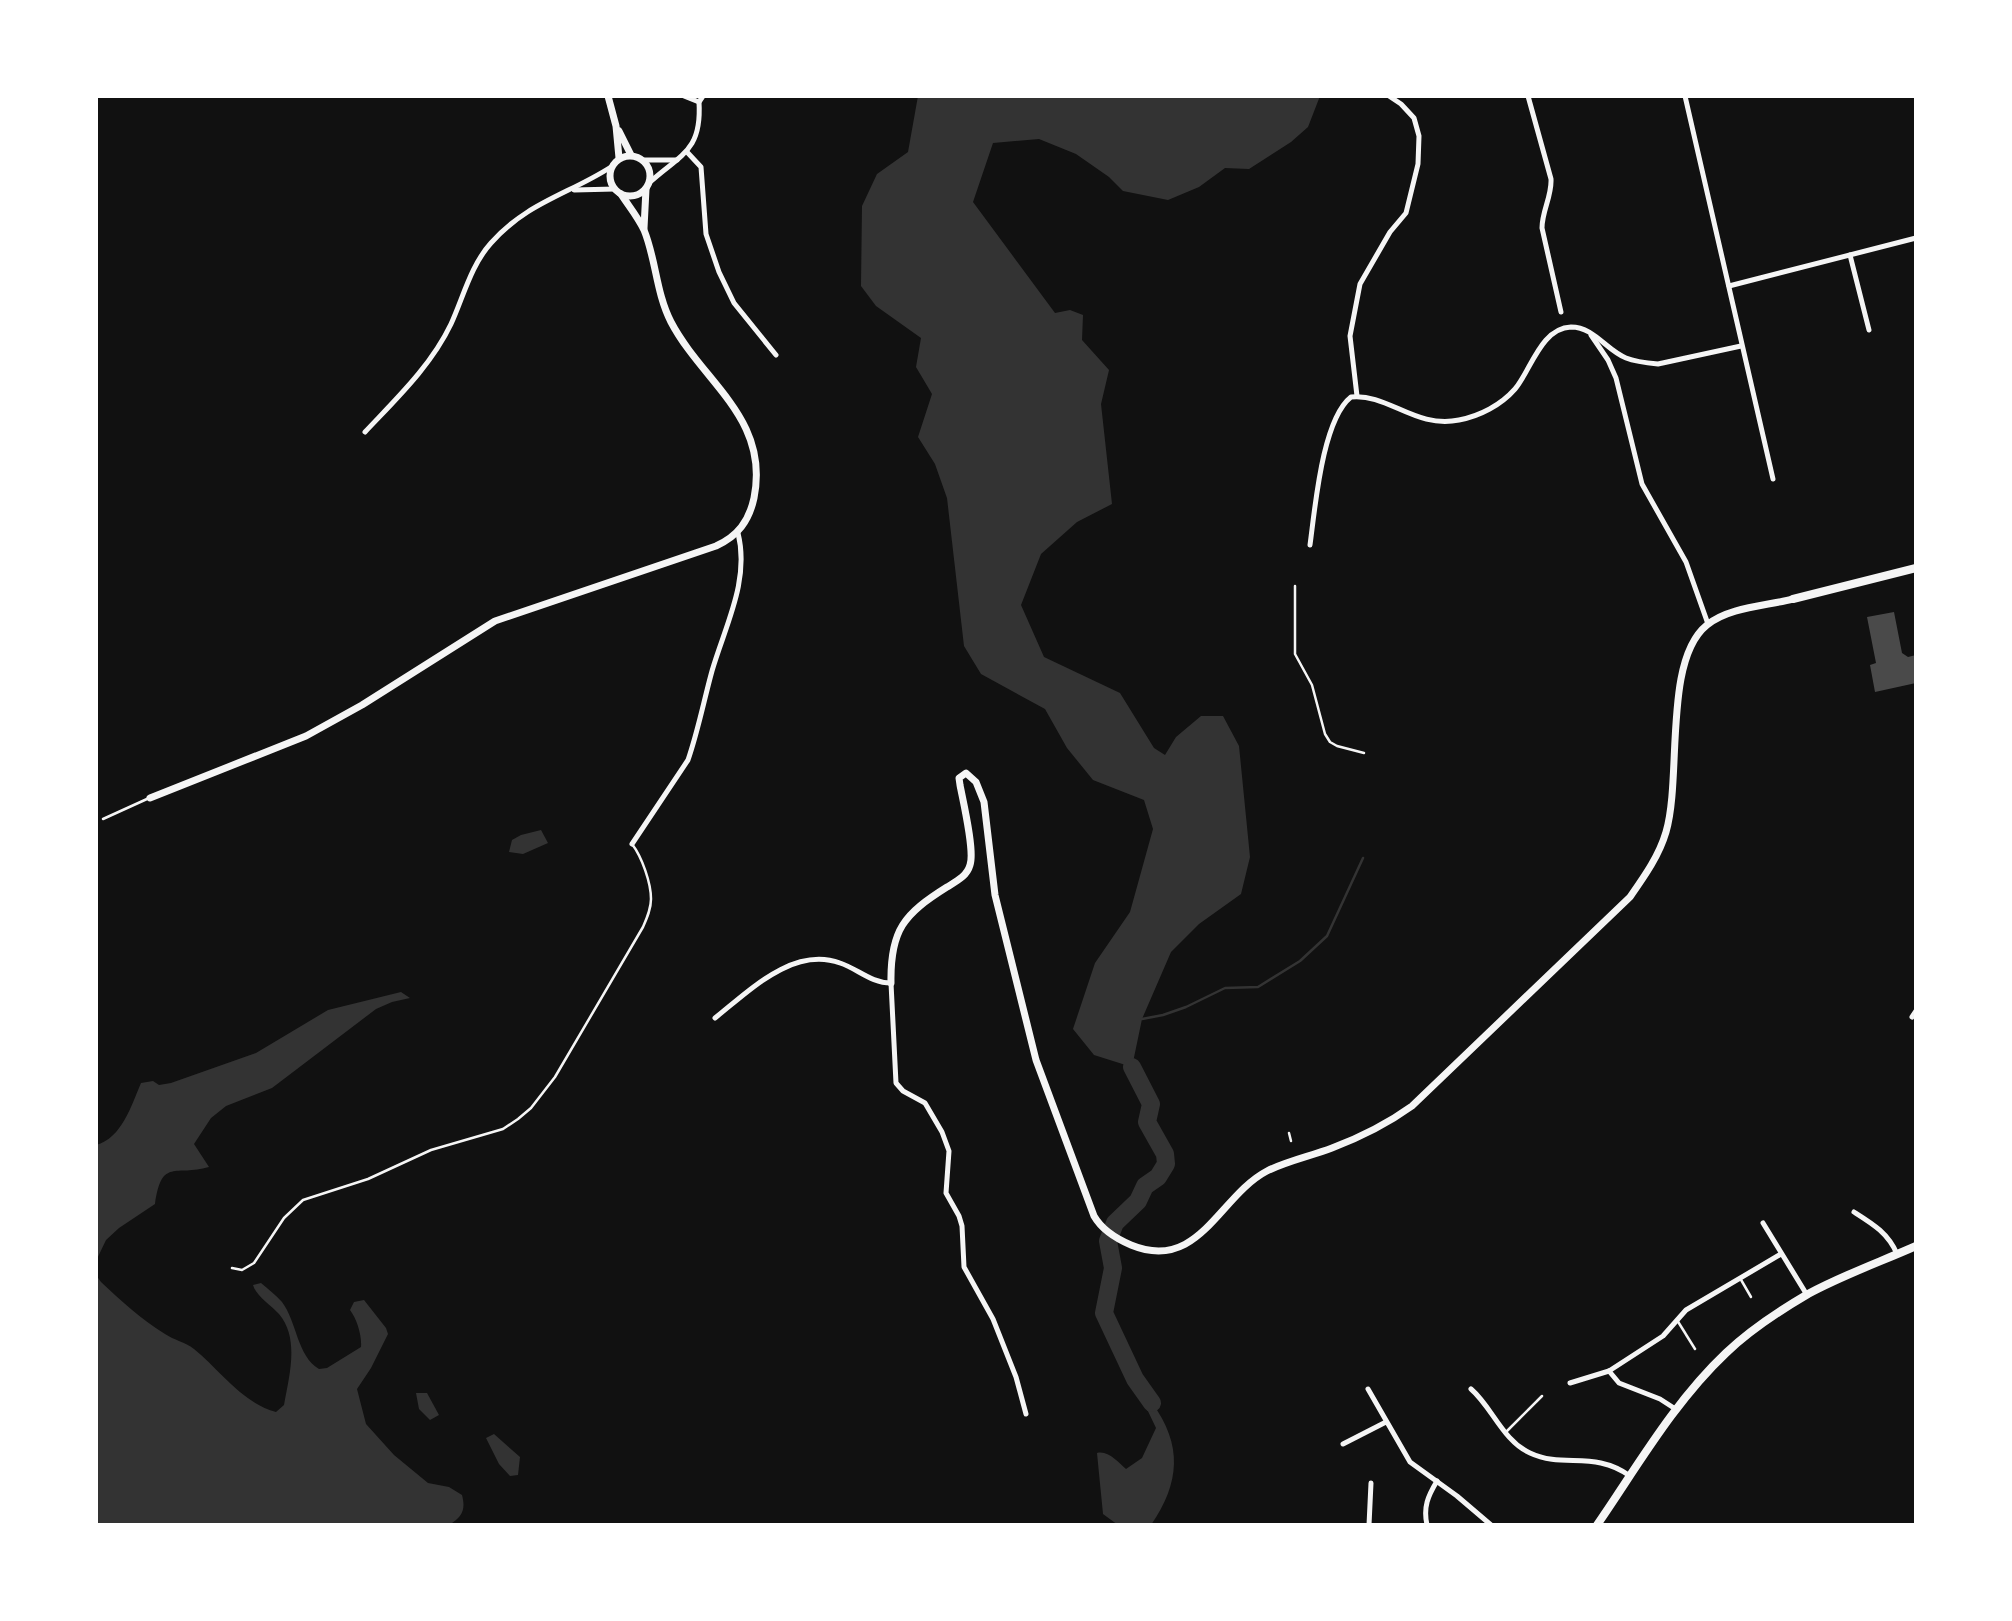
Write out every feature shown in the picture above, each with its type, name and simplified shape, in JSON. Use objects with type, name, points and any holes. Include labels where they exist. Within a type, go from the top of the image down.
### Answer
[{"type":"main road","points":[[1793,599],[1916,568]]},
{"type":"main road","points":[[1597,1525],[1677,1410],[1725,1354],[1742,1339],[1807,1295],[1916,1246]]},
{"type":"street","points":[[608,96],[616,126],[619,158]]},
{"type":"street","points":[[571,190],[618,192],[634,196],[647,186],[687,152],[699,126],[701,99],[684,96]]},
{"type":"street","points":[[1357,396],[1350,336],[1360,284],[1390,232],[1406,213],[1418,164],[1419,136],[1415,118],[1389,96]]},
{"type":"street","points":[[1528,96],[1551,179],[1542,228],[1561,312]]},
{"type":"street","points":[[1685,96],[1773,479]]},
{"type":"street","points":[[616,126],[631,155]]},
{"type":"street","points":[[687,152],[701,167],[706,234],[719,272],[734,303],[776,355]]},
{"type":"street","points":[[365,432],[401,394],[436,350],[489,244],[514,220],[541,202],[571,190],[611,167],[619,158],[631,155],[643,160],[677,160]]},
{"type":"street","points":[[643,160],[650,170],[643,229]]},
{"type":"street","points":[[150,798],[306,736],[362,705],[495,621],[716,546],[738,533],[749,515],[756,482],[756,466],[749,433],[734,406],[686,346],[669,318],[643,229],[610,179],[611,167]]},
{"type":"street","points":[[1729,286],[1916,238]]},
{"type":"street","points":[[1850,255],[1869,330]]},
{"type":"street","points":[[1310,545],[1321,467],[1341,406],[1351,397],[1380,402],[1420,419],[1443,422],[1460,420],[1490,409],[1513,390],[1544,344],[1557,331],[1574,327],[1589,332],[1627,358],[1658,364],[1741,346]]},
{"type":"street","points":[[1589,332],[1608,360],[1616,378],[1642,484],[1686,562],[1708,624]]},
{"type":"street","points":[[632,844],[688,760],[711,673],[736,602],[741,562],[738,533]]},
{"type":"street","points":[[1026,1414],[1016,1377],[993,1319],[964,1267],[962,1226],[946,1193],[949,1151],[942,1132],[925,1103],[903,1091],[896,1083],[891,983],[891,958],[895,938],[906,919],[922,902],[959,880],[970,866],[971,850],[959,778],[966,774],[976,782],[984,802],[995,895],[1036,1060],[1090,1208],[1102,1228],[1116,1237],[1150,1251],[1162,1251],[1185,1244],[1209,1226],[1242,1191],[1267,1171],[1332,1148],[1389,1122],[1438,1084],[1630,897],[1646,875],[1666,833],[1673,797],[1683,667],[1688,649],[1696,635],[1720,617],[1793,599]]},
{"type":"street","points":[[715,1018],[785,967],[807,959],[840,963],[881,983],[891,983]]},
{"type":"street","points":[[1854,1212],[1881,1230],[1897,1254]]},
{"type":"street","points":[[1763,1223],[1807,1295]]},
{"type":"street","points":[[1570,1383],[1609,1371],[1663,1335],[1686,1310],[1781,1254]]},
{"type":"street","points":[[1609,1371],[1619,1383],[1660,1399],[1677,1410]]},
{"type":"street","points":[[1368,1389],[1409,1462],[1492,1525]]},
{"type":"street","points":[[1471,1389],[1480,1397],[1490,1415],[1528,1453],[1544,1458],[1597,1460],[1621,1469],[1630,1476]]},
{"type":"street","points":[[1343,1444],[1386,1422]]},
{"type":"street","points":[[1427,1525],[1424,1513],[1426,1503],[1437,1481]]},
{"type":"street","points":[[1369,1525],[1371,1483]]},
{"type":"lane","points":[[1295,586],[1296,654],[1312,685],[1325,734],[1337,746],[1364,753]]},
{"type":"lane","points":[[103,819],[150,798]]},
{"type":"lane","points":[[232,1268],[242,1269],[254,1263],[284,1218],[303,1200],[368,1178],[431,1150],[503,1129],[531,1108],[567,1058],[649,913],[649,884],[632,844]]},
{"type":"lane","points":[[1289,1133],[1291,1141]]},
{"type":"lane","points":[[1740,1278],[1751,1297]]},
{"type":"lane","points":[[1677,1320],[1695,1349]]},
{"type":"lane","points":[[1506,1432],[1542,1396]]},
{"type":"shaded area","points":[[918,96],[1320,96],[1308,127],[1291,142],[1249,169],[1225,168],[1199,187],[1168,200],[1123,191],[1109,177],[1076,154],[1039,139],[993,143],[973,202],[1055,313],[1070,310],[1083,315],[1082,340],[1109,370],[1101,404],[1112,504],[1077,522],[1041,554],[1021,605],[1044,657],[1120,693],[1154,748],[1165,755],[1176,737],[1201,716],[1223,716],[1239,746],[1250,857],[1241,894],[1199,924],[1171,952],[1142,1019],[1132,1067],[1094,1055],[1073,1029],[1095,963],[1130,912],[1153,829],[1144,800],[1093,780],[1067,748],[1045,709],[981,674],[964,646],[947,498],[935,464],[918,437],[932,394],[916,367],[921,338],[876,306],[861,286],[862,206],[877,174],[908,152]]},
{"type":"shaded area","points":[[541,830],[548,843],[523,854],[509,852],[512,840]]},
{"type":"shaded area","points":[[401,992],[410,998],[376,1009],[272,1088],[226,1106],[211,1118],[194,1144],[209,1167],[166,1174],[158,1189],[155,1204],[106,1240],[96,1261],[96,1145],[113,1136],[119,1128],[141,1083],[171,1083],[256,1053],[328,1010]]},
{"type":"shaded area","points":[[96,1275],[132,1310],[168,1336],[194,1349],[242,1394],[276,1412],[284,1405],[291,1346],[285,1324],[279,1314],[260,1297],[253,1285],[261,1283],[282,1302],[306,1356],[319,1369],[327,1368],[361,1347],[361,1338],[350,1310],[354,1302],[364,1300],[388,1334],[357,1389],[366,1424],[394,1455],[428,1483],[449,1487],[462,1495],[463,1509],[460,1516],[449,1525],[96,1525]]},
{"type":"shaded area","points":[[416,1393],[427,1393],[439,1415],[430,1420],[419,1409]]},
{"type":"shaded area","points":[[1152,1403],[1169,1434],[1173,1449],[1174,1464],[1168,1494],[1151,1525],[1118,1525],[1103,1514],[1097,1453],[1109,1455],[1126,1469],[1142,1458],[1156,1428],[1146,1407]]},
{"type":"shaded area","points":[[494,1434],[520,1457],[518,1475],[510,1476],[499,1464],[486,1438]]},
{"type":"building","points":[[1894,612],[1902,653],[1908,657],[1916,655],[1916,683],[1875,692],[1870,665],[1876,663],[1867,617]]},
{"type":"waterway","points":[[1142,1019],[1186,1007],[1225,988],[1258,987],[1300,961],[1327,936],[1363,858]]},
{"type":"waterway","points":[[1132,1067],[1151,1104],[1147,1122],[1165,1154],[1166,1164],[1158,1177],[1145,1186],[1138,1201],[1115,1223],[1108,1241],[1113,1268],[1104,1313],[1135,1379],[1152,1403]]}]
